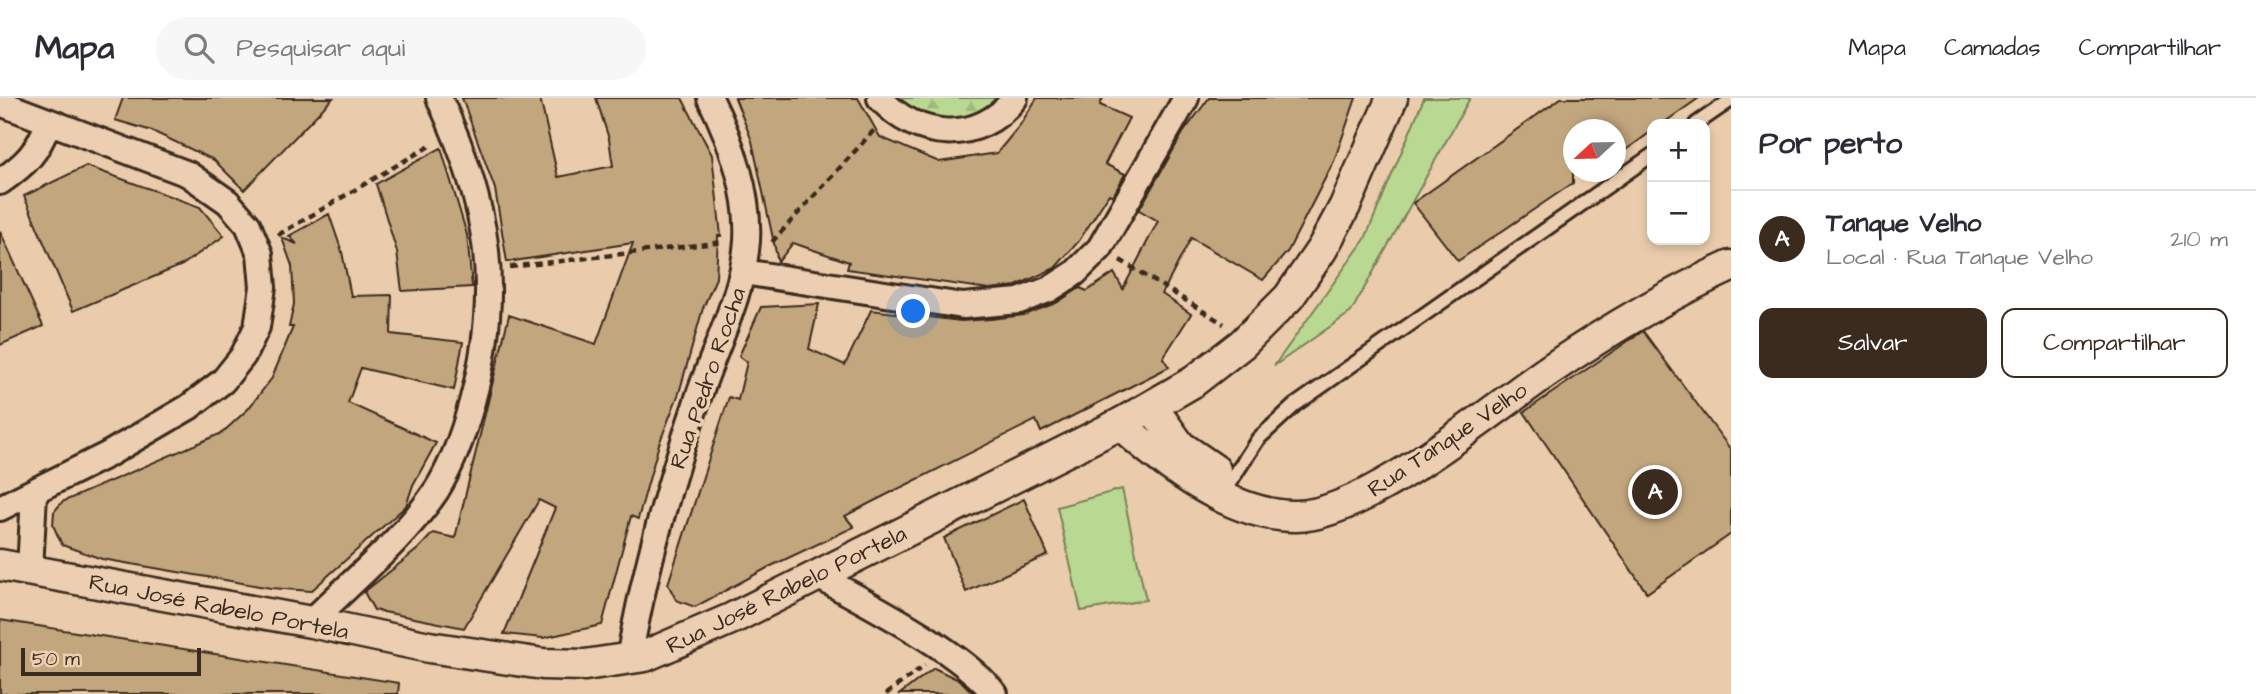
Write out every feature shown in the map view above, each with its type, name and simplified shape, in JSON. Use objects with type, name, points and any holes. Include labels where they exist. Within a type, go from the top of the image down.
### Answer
[{"type":"street","points":[[311,622],[409,525],[436,490],[463,435],[480,373],[489,314],[488,252],[477,198],[462,150],[439,98]]},
{"type":"street","name":"Rua Pedro Rocha","points":[[629,660],[653,541],[690,421],[743,272],[747,239],[738,169],[725,128],[710,98]]},
{"type":"street","points":[[880,98],[909,124],[933,132],[960,132],[988,121],[1015,98]]},
{"type":"street","points":[[743,272],[963,306],[1019,301],[1050,289],[1075,273],[1100,248],[1186,98]]},
{"type":"street","name":"Rua José Rabelo Portela","points":[[0,565],[311,622],[429,647],[543,664],[629,660],[689,639],[1120,424],[1193,383],[1242,344],[1289,297],[1322,249],[1345,206],[1392,98]]},
{"type":"street","points":[[0,103],[188,174],[228,202],[248,225],[256,244],[263,287],[257,327],[243,356],[223,381],[189,407],[34,494],[0,508]]},
{"type":"street","points":[[0,182],[23,166],[38,150],[49,122]]},
{"type":"street","name":"Rua Tanque Velho","points":[[1152,407],[1180,446],[1206,466],[1226,488],[1295,497],[1321,495],[1350,485],[1456,416],[1554,345],[1634,295],[1731,246]]},
{"type":"street","name":"Rua Tanque Velho","points":[[1120,424],[1163,459],[1226,488],[1263,511],[1296,516],[1327,511],[1386,484],[1553,368],[1655,306],[1731,266]]},
{"type":"street","points":[[30,570],[34,494]]},
{"type":"street","points":[[816,575],[943,651],[986,683],[995,694]]},
{"type":"lane","points":[[1703,119],[1731,100]]},
{"type":"lane","points":[[1226,488],[1258,439],[1295,405],[1647,159]]},
{"type":"path","points":[[764,250],[876,128]]},
{"type":"path","points":[[274,237],[438,141]]},
{"type":"path","points":[[505,267],[724,242]]},
{"type":"path","points":[[1118,259],[1224,324]]},
{"type":"path","points":[[886,694],[943,651]]},
{"type":"green space","points":[[883,98],[1011,98],[988,121],[909,124]]},
{"type":"green space","points":[[1424,98],[1470,98],[1351,312],[1274,366],[1365,239]]},
{"type":"green space","points":[[1122,489],[1146,600],[1081,611],[1057,507]]},
{"type":"building","points":[[123,98],[333,98],[244,190],[214,160],[152,131],[115,120]]},
{"type":"building","points":[[462,98],[540,98],[558,177],[613,166],[609,139],[596,98],[682,98],[712,155],[721,236],[718,236],[716,278],[703,308],[638,519],[631,516],[602,625],[543,638],[504,634],[555,508],[539,500],[464,628],[374,610],[364,592],[418,549],[433,533],[455,538],[509,315],[596,344],[633,243],[507,262],[495,189]]},
{"type":"building","points":[[735,98],[858,98],[880,137],[939,162],[997,153],[1020,125],[1037,98],[1103,98],[1100,105],[1129,118],[1105,164],[1125,174],[1113,196],[1109,194],[1079,241],[1055,268],[1016,286],[989,289],[847,269],[849,262],[793,243],[778,262],[752,141]]},
{"type":"building","points":[[1209,98],[1356,98],[1334,161],[1288,251],[1263,280],[1191,238],[1162,294],[1191,314],[1163,358],[1169,367],[1041,432],[1036,420],[874,501],[845,516],[854,527],[769,567],[695,607],[676,600],[668,584],[729,397],[738,400],[747,362],[739,356],[761,307],[819,304],[809,349],[845,365],[871,310],[961,321],[991,319],[1024,315],[1056,303],[1080,288],[1087,291],[1114,273],[1123,289],[1158,221],[1139,210],[1183,133]]},
{"type":"building","points":[[1561,98],[1699,98],[1669,119],[1647,119],[1647,135],[1626,150],[1626,119],[1563,119],[1563,182],[1573,183],[1458,261],[1413,203]]},
{"type":"building","points":[[441,148],[467,235],[472,287],[402,291],[397,252],[376,184]]},
{"type":"building","points":[[86,166],[200,207],[224,236],[182,265],[73,311],[24,196]]},
{"type":"building","points":[[329,214],[342,252],[351,296],[392,295],[391,334],[463,342],[454,390],[361,368],[348,403],[436,443],[413,485],[406,506],[311,591],[271,588],[102,559],[62,545],[53,525],[54,512],[62,502],[222,433],[248,409],[272,378],[293,327],[289,327],[294,304],[292,266],[282,238],[297,244],[289,236]]},
{"type":"building","points":[[0,231],[43,326],[0,345]]},
{"type":"building","points":[[1643,331],[1731,450],[1731,534],[1647,593],[1524,412]]},
{"type":"building","points":[[1024,499],[1048,555],[966,592],[944,538]]},
{"type":"building","points":[[0,620],[399,683],[398,694],[0,694]]},
{"type":"building","points":[[934,668],[961,681],[974,694],[900,694]]},
{"type":"place","name":"Tanque Velho","points":[[1655,492]]}]
